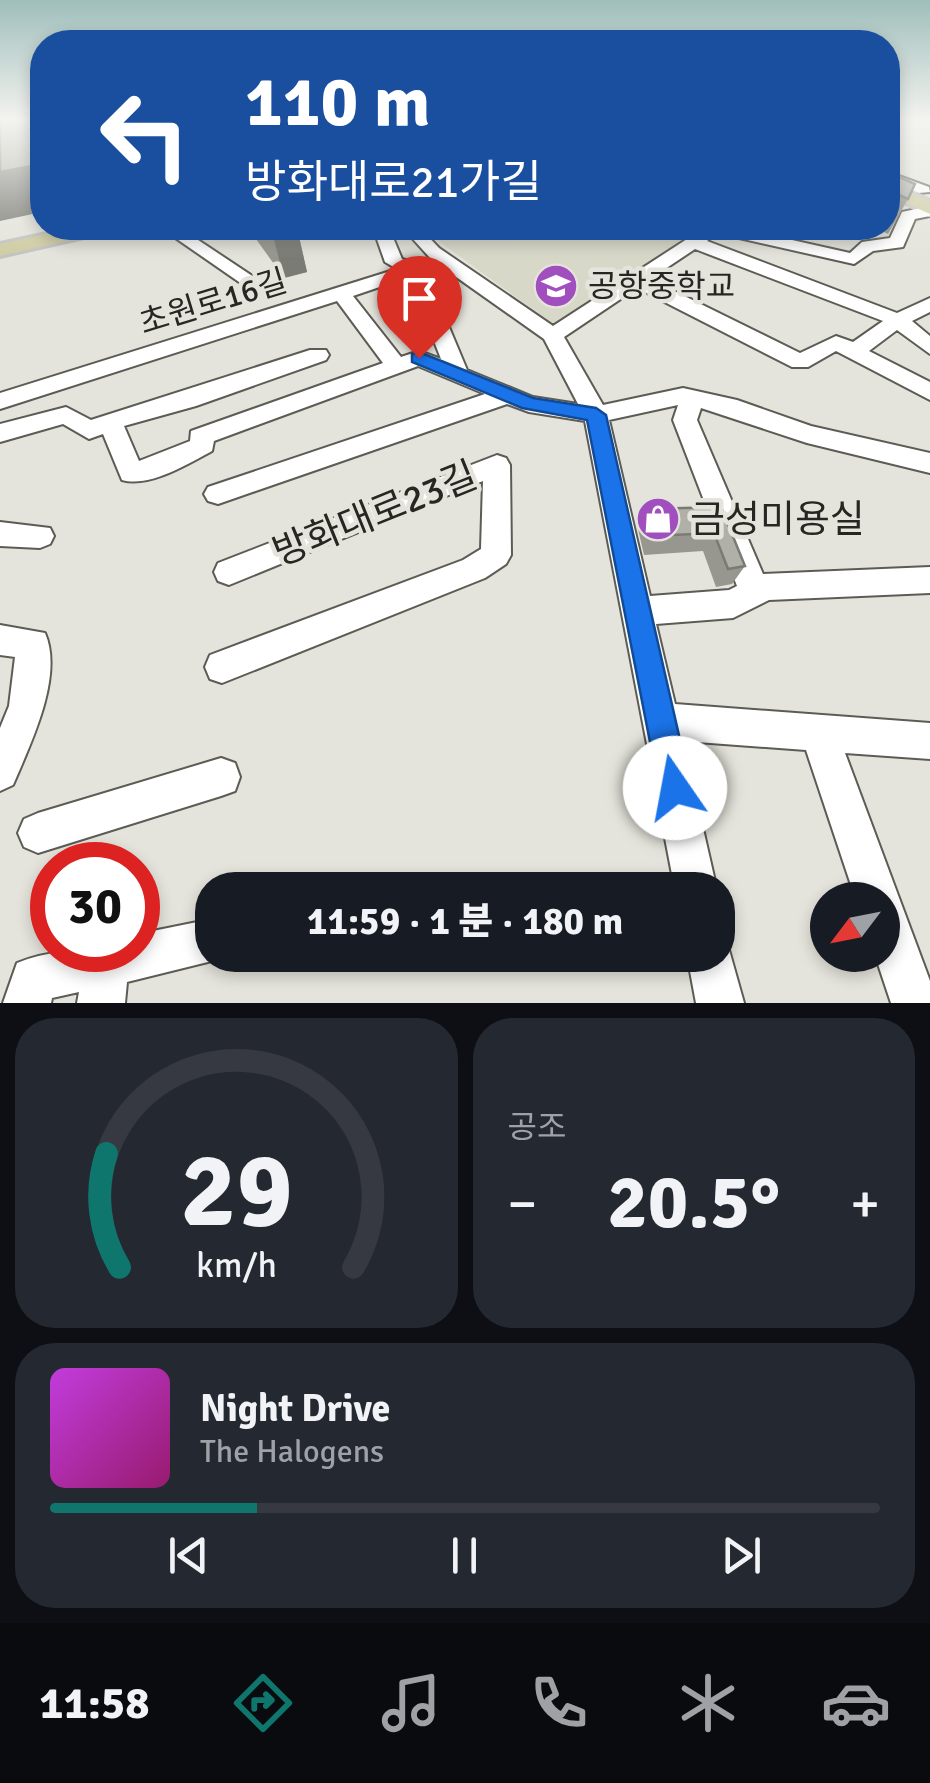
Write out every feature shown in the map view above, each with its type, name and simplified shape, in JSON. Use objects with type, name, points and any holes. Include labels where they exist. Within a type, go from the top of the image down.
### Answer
[{"type":"main road","points":[[900,182],[928,200]]},
{"type":"main road","points":[[900,192],[928,200]]},
{"type":"main road","points":[[0,232],[30,225]]},
{"type":"main road","points":[[0,250],[45,240]]},
{"type":"street","points":[[900,234],[908,215],[928,200]]},
{"type":"street","points":[[187,240],[262,289]]},
{"type":"street","points":[[385,240],[394,262],[415,269],[458,374]]},
{"type":"street","points":[[423,240],[444,260],[553,335],[596,415],[692,872]]},
{"type":"street","points":[[553,335],[697,240]]},
{"type":"street","points":[[770,240],[854,259],[868,246],[897,240]]},
{"type":"street","points":[[694,242],[898,320],[930,347]]},
{"type":"street","name":"초원로16길","points":[[0,401],[444,260]]},
{"type":"street","points":[[636,280],[800,362],[836,342],[930,392]]},
{"type":"street","points":[[341,293],[397,366]]},
{"type":"street","points":[[855,350],[898,320],[930,304]]},
{"type":"street","points":[[0,434],[66,414],[88,430],[144,408],[188,400],[318,355]]},
{"type":"street","points":[[110,422],[131,473],[169,462],[202,441],[419,358],[529,404],[596,415],[683,396],[729,406],[807,434],[930,462]]},
{"type":"street","points":[[218,494],[508,395]]},
{"type":"street","points":[[692,398],[685,420],[755,592]]},
{"type":"street","name":"방화대로23길","points":[[222,667],[474,569],[496,555],[497,465],[228,572]]},
{"type":"street","points":[[0,534],[40,536]]},
{"type":"street","points":[[637,611],[733,604],[765,587],[930,580]]},
{"type":"street","points":[[0,640],[33,644],[27,707],[0,772]]},
{"type":"street","points":[[661,721],[930,741]]},
{"type":"street","points":[[819,733],[872,882]]},
{"type":"street","points":[[38,834],[221,776]]},
{"type":"street","points":[[27,1003],[33,979],[104,983],[195,948]]},
{"type":"street","points":[[900,962],[915,1003]]},
{"type":"street","points":[[714,972],[720,1003]]},
{"type":"shaded area","name":"공항중학교","points":[[437,240],[681,240],[555,325]]},
{"type":"building","points":[[0,165],[30,165],[30,166],[0,172]]},
{"type":"building","points":[[900,177],[915,184],[908,199],[900,195]]},
{"type":"building","points":[[721,507],[745,566],[728,569],[714,533],[653,536],[646,509]]},
{"type":"place","name":"공항중학교","points":[[556,286]]},
{"type":"place","name":"금성미용실","points":[[658,519]]},
{"type":"route","points":[[419,358],[529,404],[596,415],[675,788]]}]
